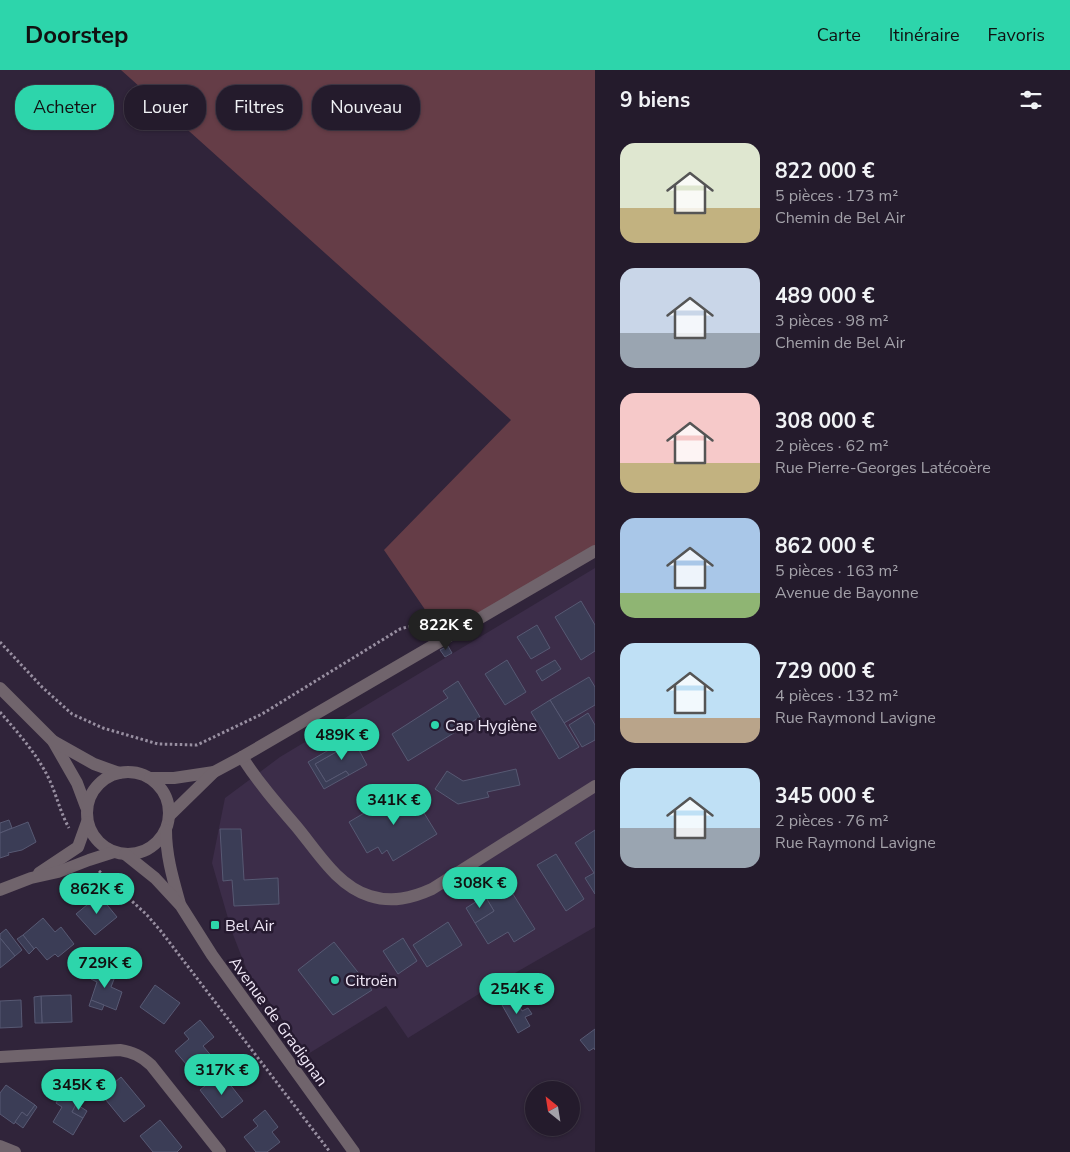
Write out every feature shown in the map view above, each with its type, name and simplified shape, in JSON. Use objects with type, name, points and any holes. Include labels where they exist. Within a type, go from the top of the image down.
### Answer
[{"type":"street","points":[[169,816],[214,772],[595,550]]},
{"type":"street","points":[[0,688],[53,741],[77,783],[86,807],[87,822],[91,832],[105,848],[120,853]]},
{"type":"street","points":[[53,741],[94,764],[119,773]]},
{"type":"street","points":[[242,757],[254,776],[336,875],[358,891],[370,896],[392,900],[415,897],[432,889],[595,786]]},
{"type":"street","points":[[0,890],[89,860],[120,853],[138,853],[149,848],[159,840],[166,830],[169,816],[165,794],[150,778],[135,772],[119,773],[101,781],[89,798],[86,807]]},
{"type":"street","points":[[150,778],[174,778],[214,772]]},
{"type":"street","points":[[31,878],[78,847],[87,822]]},
{"type":"street","name":"Avenue de Gradignan","points":[[166,830],[166,847],[170,869],[181,906]]},
{"type":"street","name":"Avenue de Gradignan","points":[[120,853],[155,878],[181,906],[212,955],[354,1152]]},
{"type":"street","points":[[0,1057],[120,1050],[141,1056],[151,1065],[220,1152]]},
{"type":"street","points":[[0,1146],[16,1152]]},
{"type":"path","points":[[0,642],[42,687],[72,714],[103,728],[158,744],[197,745],[262,714],[400,628],[426,622],[453,620]]},
{"type":"path","points":[[0,712],[30,747],[39,761],[78,847]]},
{"type":"path","points":[[89,860],[92,866],[136,904],[160,930],[330,1152]]},
{"type":"shaded area","points":[[121,70],[595,70],[595,551],[480,617],[437,627],[384,550],[511,420],[188,130],[206,130],[206,85],[138,85]]},
{"type":"shaded area","points":[[595,568],[595,927],[482,992],[408,1038],[386,1006],[308,1054],[248,973],[232,932],[212,863],[225,798],[280,757]]},
{"type":"building","points":[[581,601],[595,625],[595,651],[581,660],[555,617]]},
{"type":"building","points":[[537,625],[550,648],[531,659],[517,637]]},
{"type":"building","points":[[448,646],[452,653],[445,657],[440,650]]},
{"type":"building","points":[[507,660],[526,692],[505,705],[485,674]]},
{"type":"building","points":[[555,660],[561,669],[542,681],[536,671]]},
{"type":"building","points":[[589,677],[595,687],[595,705],[564,723],[550,700]]},
{"type":"building","name":"Cap Hygiène","points":[[458,681],[480,717],[408,761],[392,734],[448,698],[443,691]]},
{"type":"building","points":[[550,700],[579,747],[559,759],[531,712]]},
{"type":"building","points":[[588,713],[595,725],[595,740],[582,747],[569,725]]},
{"type":"building","points":[[352,737],[367,765],[349,775],[346,771],[326,782],[315,764],[336,752],[334,747]]},
{"type":"building","points":[[334,747],[336,752],[315,764],[326,782],[346,771],[349,775],[324,789],[308,762]]},
{"type":"building","points":[[516,769],[520,785],[487,792],[489,797],[458,804],[435,789],[447,771],[463,781]]},
{"type":"building","points":[[408,787],[437,834],[393,861],[387,850],[382,854],[378,847],[367,853],[349,822]]},
{"type":"building","points":[[9,820],[12,828],[0,833],[0,823]]},
{"type":"building","points":[[28,822],[36,842],[22,850],[8,853],[9,855],[0,858],[0,833]]},
{"type":"building","points":[[220,829],[241,829],[244,880],[278,878],[279,904],[234,906],[232,880],[223,881]]},
{"type":"building","points":[[595,830],[595,894],[585,878],[594,873],[575,843]]},
{"type":"building","points":[[556,854],[584,899],[566,911],[537,865]]},
{"type":"building","points":[[506,883],[535,929],[514,942],[508,932],[488,944],[475,923],[494,911],[485,896]]},
{"type":"building","points":[[99,895],[117,917],[95,935],[76,914]]},
{"type":"building","points":[[485,896],[494,911],[475,923],[466,908]]},
{"type":"building","points":[[43,918],[55,932],[61,927],[74,944],[58,957],[55,954],[47,960],[36,947],[34,949],[23,935]]},
{"type":"building","points":[[448,922],[462,945],[427,967],[413,945]]},
{"type":"building","points":[[6,929],[22,950],[15,956],[0,938],[0,934]]},
{"type":"building","points":[[23,935],[34,949],[29,954],[17,939]]},
{"type":"building","points":[[0,938],[15,956],[0,968]]},
{"type":"building","points":[[403,938],[417,961],[398,974],[383,951]]},
{"type":"building","name":"Citroën","points":[[334,942],[372,990],[333,1015],[298,970]]},
{"type":"building","points":[[96,966],[116,974],[111,987],[122,992],[116,1010],[91,1000],[97,982],[91,979]]},
{"type":"building","points":[[155,985],[180,1003],[164,1024],[140,1007]]},
{"type":"building","points":[[71,995],[72,1022],[42,1023],[41,996]]},
{"type":"building","points":[[41,996],[42,1023],[35,1023],[34,997]]},
{"type":"building","points":[[515,998],[522,1011],[528,1008],[532,1014],[525,1017],[530,1026],[518,1033],[502,1005]]},
{"type":"building","points":[[21,1000],[22,1027],[0,1028],[0,1001]]},
{"type":"building","points":[[91,1000],[104,1005],[102,1010],[89,1006]]},
{"type":"building","points":[[200,1020],[214,1037],[203,1046],[213,1058],[206,1065],[203,1062],[192,1071],[175,1051],[189,1039],[184,1033]]},
{"type":"building","points":[[595,1029],[595,1050],[594,1048],[589,1051],[580,1040]]},
{"type":"building","points":[[64,1072],[69,1077],[62,1085],[57,1081]]},
{"type":"building","points":[[221,1073],[243,1101],[222,1118],[200,1090]]},
{"type":"building","points":[[121,1077],[145,1106],[124,1122],[101,1094]]},
{"type":"building","points":[[6,1085],[35,1105],[27,1116],[22,1112],[14,1124],[0,1114],[0,1093]]},
{"type":"building","points":[[62,1092],[78,1102],[72,1112],[83,1118],[73,1135],[53,1122],[62,1107],[56,1103]]},
{"type":"building","points":[[76,1104],[87,1111],[83,1118],[72,1112]]},
{"type":"building","points":[[35,1105],[37,1107],[23,1128],[15,1122],[22,1112],[27,1116]]},
{"type":"building","points":[[265,1110],[278,1127],[272,1132],[280,1142],[267,1152],[256,1152],[244,1137],[258,1126],[253,1120]]},
{"type":"building","points":[[160,1120],[182,1147],[177,1152],[153,1152],[140,1136]]},
{"type":"place","name":"Cap Hygiène","points":[[435,725]]},
{"type":"place","name":"Bel Air","points":[[215,925]]},
{"type":"place","name":"Citroën","points":[[335,980]]}]
